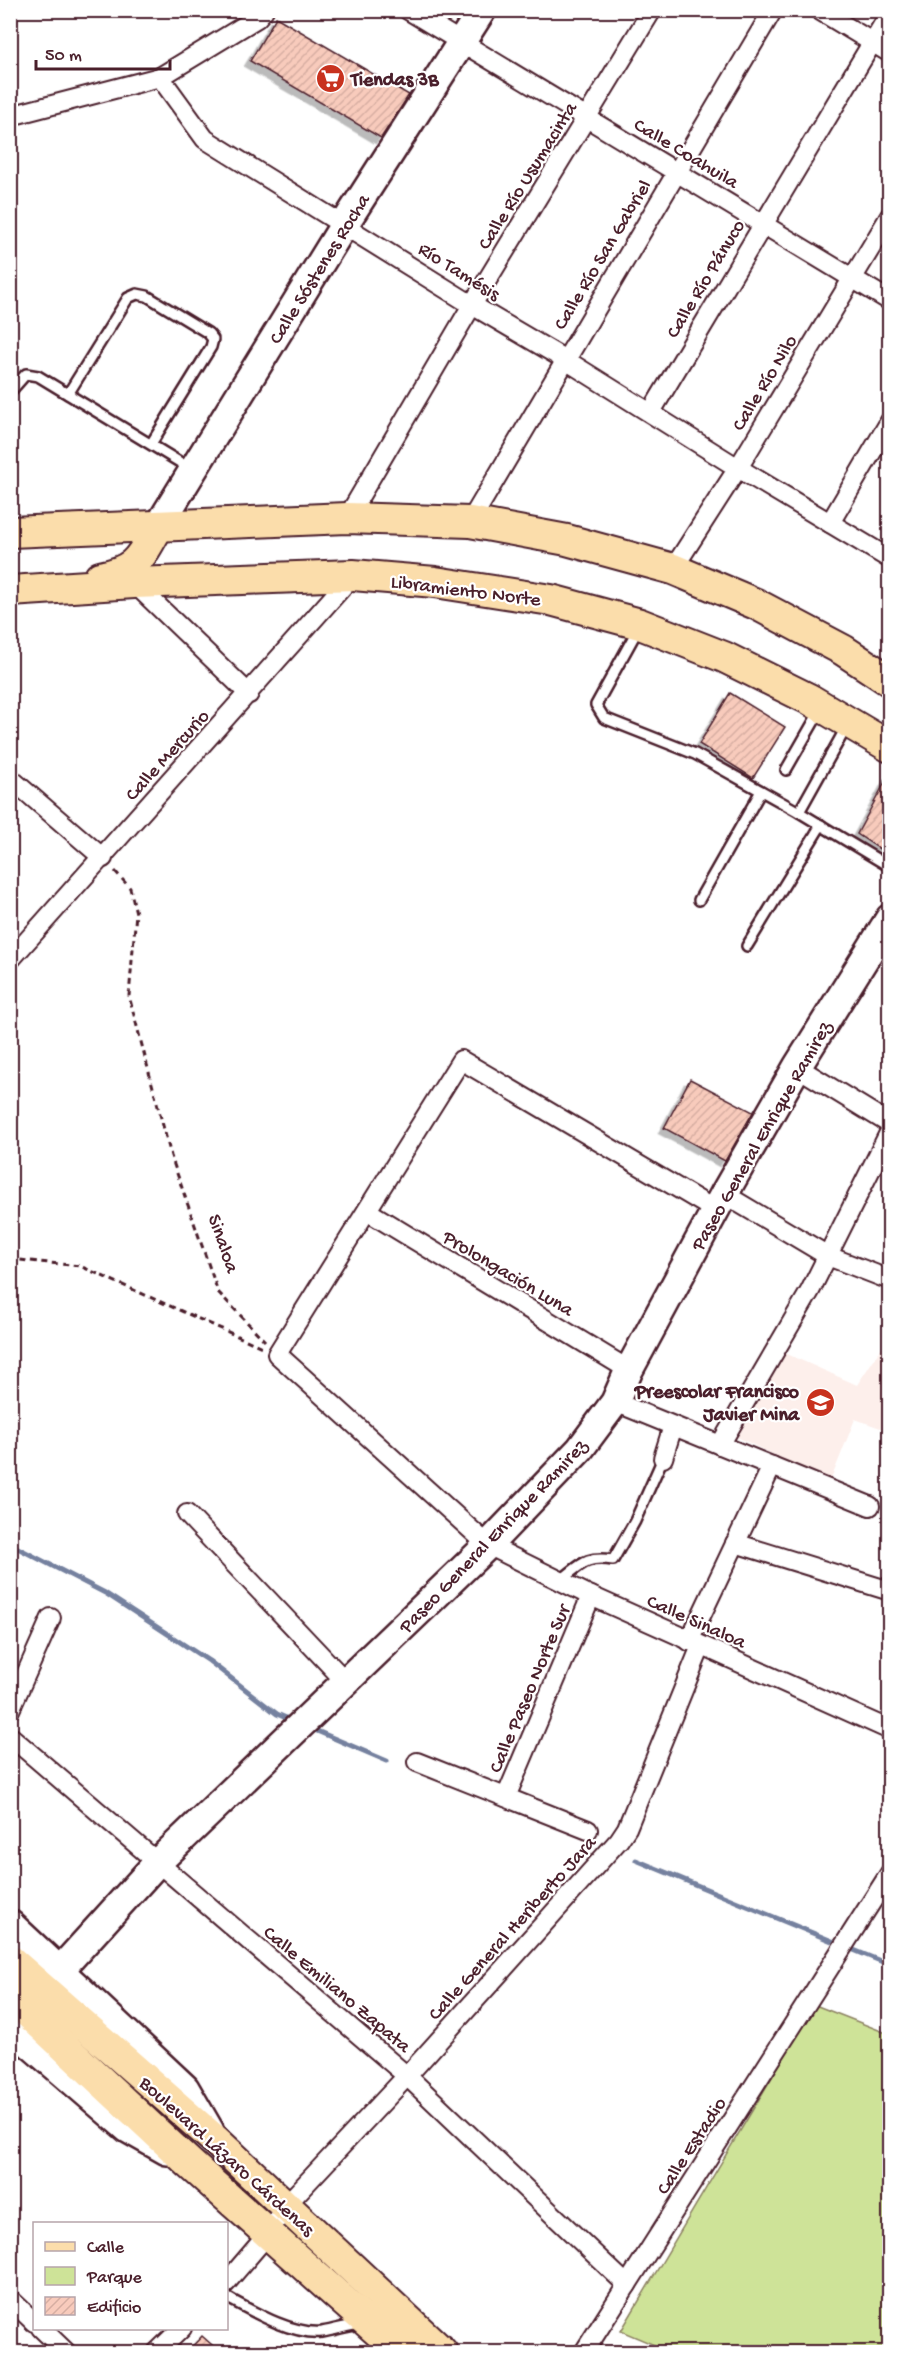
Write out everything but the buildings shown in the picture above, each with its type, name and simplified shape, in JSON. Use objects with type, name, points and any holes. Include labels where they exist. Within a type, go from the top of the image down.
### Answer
[{"type":"main road","points":[[10,532],[347,519],[470,522],[567,540],[673,569],[756,604],[843,650],[890,681]]},
{"type":"main road","points":[[10,582],[101,577],[122,573],[138,561],[158,527]]},
{"type":"main road","name":"Libramiento Norte","points":[[10,591],[134,583],[353,576],[435,582],[551,600],[640,624],[724,657],[822,707],[890,747]]},
{"type":"main road","name":"Boulevard Lázaro Cárdenas","points":[[10,1960],[25,2009],[189,2163],[401,2352]]},
{"type":"main road","name":"Boulevard Lázaro Cárdenas","points":[[25,2009],[215,2140],[442,2352]]},
{"type":"street","points":[[10,116],[160,76],[257,18],[264,10]]},
{"type":"street","name":"Calle Coahuila","points":[[408,10],[460,44],[677,171],[890,301]]},
{"type":"street","name":"Calle Sóstenes Rocha","points":[[158,527],[344,225],[482,10]]},
{"type":"street","name":"Calle Río Usumacinta","points":[[347,519],[472,306],[651,10]]},
{"type":"street","name":"Calle Río San Gabriel","points":[[470,522],[564,359],[773,10]]},
{"type":"street","points":[[819,10],[890,53]]},
{"type":"street","name":"Calle Río Pánuco","points":[[651,412],[890,13]]},
{"type":"street","name":"Río Tamésis","points":[[160,76],[205,139],[472,306],[564,359],[738,468],[890,559]]},
{"type":"street","name":"Calle Río Nilo","points":[[673,569],[738,468],[851,277],[890,216]]},
{"type":"street","points":[[830,523],[890,421]]},
{"type":"street","name":"Calle Mercurio","points":[[10,960],[104,858],[353,576]]},
{"type":"street","points":[[134,583],[249,694]]},
{"type":"street","points":[[10,778],[104,858]]},
{"type":"street","name":"Paseo General Enrique Ramirez","points":[[25,2009],[157,1863],[488,1545],[580,1449],[615,1402],[629,1370],[720,1202],[797,1067],[890,918]]},
{"type":"street","points":[[488,1545],[277,1354],[461,1060],[720,1202],[792,1234],[828,1256],[890,1280]]},
{"type":"street","points":[[797,1067],[890,1124]]},
{"type":"street","points":[[720,1445],[810,1291],[890,1131]]},
{"type":"street","name":"Prolongación Luna","points":[[367,1211],[629,1370]]},
{"type":"street","points":[[615,1402],[870,1506]]},
{"type":"street","points":[[663,1458],[673,1426]]},
{"type":"street","name":"Calle General Heriberto Jara","points":[[228,2281],[268,2234],[285,2206],[407,2076],[627,1828],[735,1543],[772,1466]]},
{"type":"street","points":[[186,1514],[346,1682]]},
{"type":"street","points":[[735,1543],[890,1591]]},
{"type":"street","name":"Calle Sinaloa","points":[[488,1545],[695,1644],[890,1730]]},
{"type":"street","name":"Calle Paseo Norte Sur","points":[[506,1797],[591,1596]]},
{"type":"street","points":[[10,1710],[51,1618]]},
{"type":"street","name":"Calle Emiliano Zapata","points":[[10,1736],[407,2076],[627,2285]]},
{"type":"street","points":[[417,1761],[588,1830]]},
{"type":"street","name":"Calle Estadio","points":[[584,2352],[890,1873]]},
{"type":"street","points":[[10,1924],[25,2009]]},
{"type":"street","points":[[10,2299],[33,2321]]},
{"type":"street","points":[[43,2330],[66,2352]]},
{"type":"street","points":[[157,2352],[180,2330]]},
{"type":"lane","points":[[68,394],[128,298],[137,294],[147,296],[208,333],[213,339],[211,347],[151,444]]},
{"type":"lane","points":[[10,392],[26,374],[38,376],[193,470]]},
{"type":"lane","points":[[640,624],[596,705],[604,718],[695,754],[799,812],[890,867]]},
{"type":"lane","points":[[786,770],[822,707]]},
{"type":"lane","points":[[799,812],[849,724]]},
{"type":"lane","points":[[699,900],[761,791]]},
{"type":"lane","points":[[747,946],[821,825]]},
{"type":"lane","points":[[561,1580],[587,1560],[595,1557],[613,1560],[635,1521],[663,1458]]},
{"type":"lane","points":[[228,2297],[248,2309],[304,2332],[322,2332],[367,2322]]},
{"type":"path","name":"Sinaloa","points":[[104,858],[130,888],[136,913],[129,996],[171,1156],[218,1292],[277,1354]]},
{"type":"path","points":[[10,1259],[80,1266],[277,1354]]},
{"type":"shaded area","name":"Preescolar Francisco Javier Mina","points":[[882,1347],[889,1350],[889,1431],[855,1419],[830,1482],[733,1435],[778,1350],[857,1385]]},
{"type":"green space","points":[[815,2005],[889,2034],[889,2352],[671,2352],[621,2331]]},
{"type":"waterway","points":[[10,1544],[105,1593],[209,1661],[277,1714],[293,1721]]},
{"type":"waterway","points":[[310,1728],[387,1761]]},
{"type":"waterway","points":[[636,1860],[890,1965]]},
{"type":"place","name":"Tiendas 3B","points":[[330,78]]},
{"type":"place","name":"Preescolar Francisco Javier Mina","points":[[820,1402]]}]
